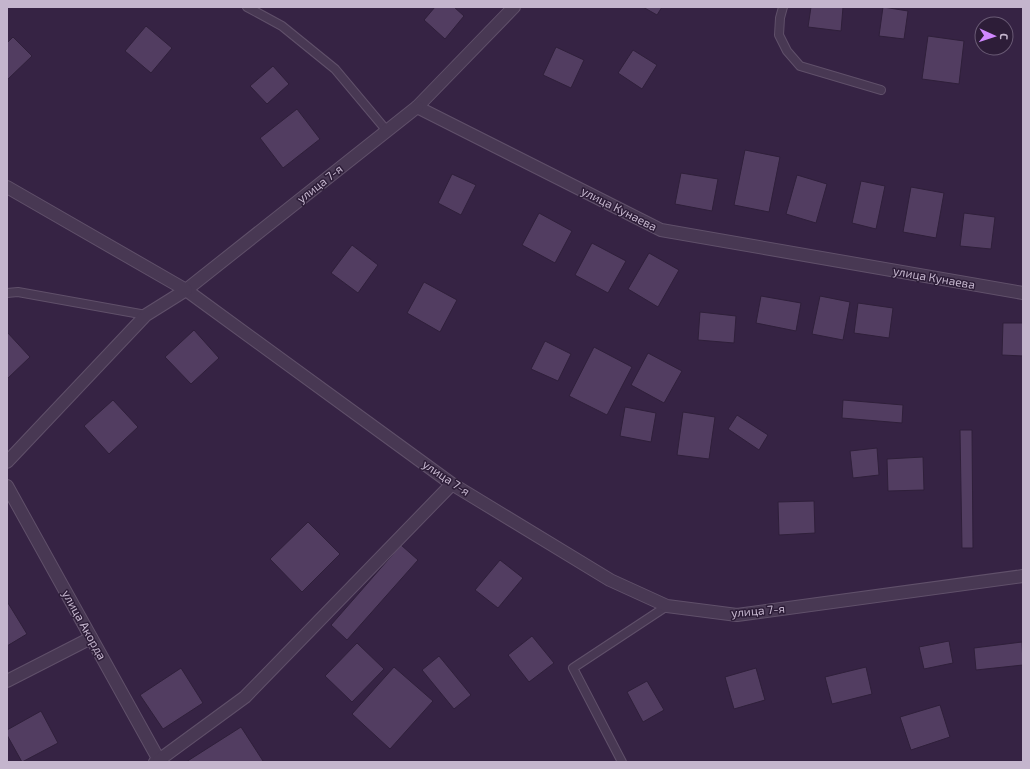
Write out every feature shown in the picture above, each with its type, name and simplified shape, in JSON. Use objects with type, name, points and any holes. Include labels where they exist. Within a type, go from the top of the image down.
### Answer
[{"type":"street","points":[[417,107],[514,7]]},
{"type":"street","name":"улица 7-я","points":[[417,107],[186,290],[452,484],[610,580],[667,606],[737,615],[1023,576]]},
{"type":"street","name":"улица Кунаева","points":[[417,107],[661,230],[1023,293]]},
{"type":"street","points":[[7,187],[186,290],[146,315],[7,462]]},
{"type":"street","points":[[158,761],[245,697],[452,484]]},
{"type":"street","name":"улица Акорда","points":[[7,486],[158,761]]},
{"type":"street","points":[[7,681],[91,638]]},
{"type":"lane","points":[[247,7],[282,26],[335,69],[387,131]]},
{"type":"lane","points":[[783,7],[780,18],[779,35],[787,51],[800,66],[881,90]]},
{"type":"lane","points":[[7,293],[18,292],[146,315]]},
{"type":"lane","points":[[622,762],[573,668],[667,606]]},
{"type":"building","points":[[435,7],[454,7],[464,16],[445,39],[424,20]]},
{"type":"building","points":[[643,7],[662,7],[657,15]]},
{"type":"building","points":[[811,7],[843,7],[841,31],[808,27]]},
{"type":"building","points":[[883,7],[908,11],[904,39],[879,36]]},
{"type":"building","points":[[146,26],[172,48],[151,73],[125,51]]},
{"type":"building","points":[[928,36],[964,41],[959,84],[922,79]]},
{"type":"building","points":[[13,37],[32,56],[7,80],[7,43]]},
{"type":"building","points":[[556,47],[584,60],[571,88],[543,75]]},
{"type":"building","points":[[633,50],[657,65],[642,89],[618,73]]},
{"type":"building","points":[[273,66],[289,84],[267,104],[250,86]]},
{"type":"building","points":[[297,109],[320,139],[283,168],[260,138]]},
{"type":"building","points":[[745,150],[780,157],[769,212],[734,205]]},
{"type":"building","points":[[681,173],[718,179],[712,211],[675,204]]},
{"type":"building","points":[[452,174],[476,185],[461,215],[438,203]]},
{"type":"building","points":[[797,175],[827,184],[816,223],[786,214]]},
{"type":"building","points":[[861,181],[885,186],[876,229],[852,223]]},
{"type":"building","points":[[911,187],[944,193],[936,238],[903,232]]},
{"type":"building","points":[[539,213],[572,231],[555,263],[522,245]]},
{"type":"building","points":[[964,213],[995,217],[991,249],[960,246]]},
{"type":"building","points":[[592,243],[626,261],[608,293],[575,275]]},
{"type":"building","points":[[352,245],[378,265],[358,293],[331,273]]},
{"type":"building","points":[[649,253],[679,270],[658,307],[628,289]]},
{"type":"building","points":[[424,282],[457,300],[440,332],[407,313]]},
{"type":"building","points":[[761,296],[801,303],[796,331],[756,323]]},
{"type":"building","points":[[820,296],[850,302],[843,340],[812,334]]},
{"type":"building","points":[[858,303],[893,308],[889,338],[854,333]]},
{"type":"building","points":[[700,312],[736,316],[734,343],[698,340]]},
{"type":"building","points":[[1003,323],[1023,323],[1023,356],[1002,355]]},
{"type":"building","points":[[194,330],[219,358],[191,384],[165,357]]},
{"type":"building","points":[[7,332],[30,357],[7,379]]},
{"type":"building","points":[[545,341],[571,354],[558,381],[531,369]]},
{"type":"building","points":[[594,347],[632,367],[607,415],[569,396]]},
{"type":"building","points":[[648,353],[682,371],[664,403],[631,385]]},
{"type":"building","points":[[113,400],[138,427],[109,454],[84,426]]},
{"type":"building","points":[[843,400],[903,405],[902,423],[842,418]]},
{"type":"building","points":[[625,407],[656,413],[651,442],[620,436]]},
{"type":"building","points":[[683,412],[715,417],[709,459],[677,455]]},
{"type":"building","points":[[737,415],[768,435],[759,450],[728,429]]},
{"type":"building","points":[[960,430],[972,430],[973,548],[962,548]]},
{"type":"building","points":[[877,448],[879,475],[853,478],[850,451]]},
{"type":"building","points":[[923,457],[924,490],[888,491],[887,459]]},
{"type":"building","points":[[814,501],[815,533],[779,535],[778,502]]},
{"type":"building","points":[[308,522],[340,554],[302,592],[270,559]]},
{"type":"building","points":[[401,545],[418,560],[347,640],[331,625]]},
{"type":"building","points":[[500,560],[523,578],[498,608],[475,590]]},
{"type":"building","points":[[7,603],[27,634],[7,646]]},
{"type":"building","points":[[532,636],[554,663],[529,682],[508,655]]},
{"type":"building","points":[[949,641],[953,663],[924,669],[919,647]]},
{"type":"building","points":[[1022,642],[1023,665],[976,670],[974,648]]},
{"type":"building","points":[[357,643],[384,669],[352,702],[325,676]]},
{"type":"building","points":[[439,656],[471,695],[454,709],[422,670]]},
{"type":"building","points":[[394,667],[433,701],[390,749],[352,714]]},
{"type":"building","points":[[866,667],[872,694],[832,704],[825,677]]},
{"type":"building","points":[[181,668],[203,703],[163,729],[140,695]]},
{"type":"building","points":[[756,668],[765,700],[734,709],[725,677]]},
{"type":"building","points":[[647,681],[664,710],[643,722],[627,692]]},
{"type":"building","points":[[940,705],[950,737],[911,750],[900,717]]},
{"type":"building","points":[[41,711],[58,743],[22,762],[7,735],[7,730]]},
{"type":"building","points":[[241,727],[263,761],[262,762],[186,762]]}]
